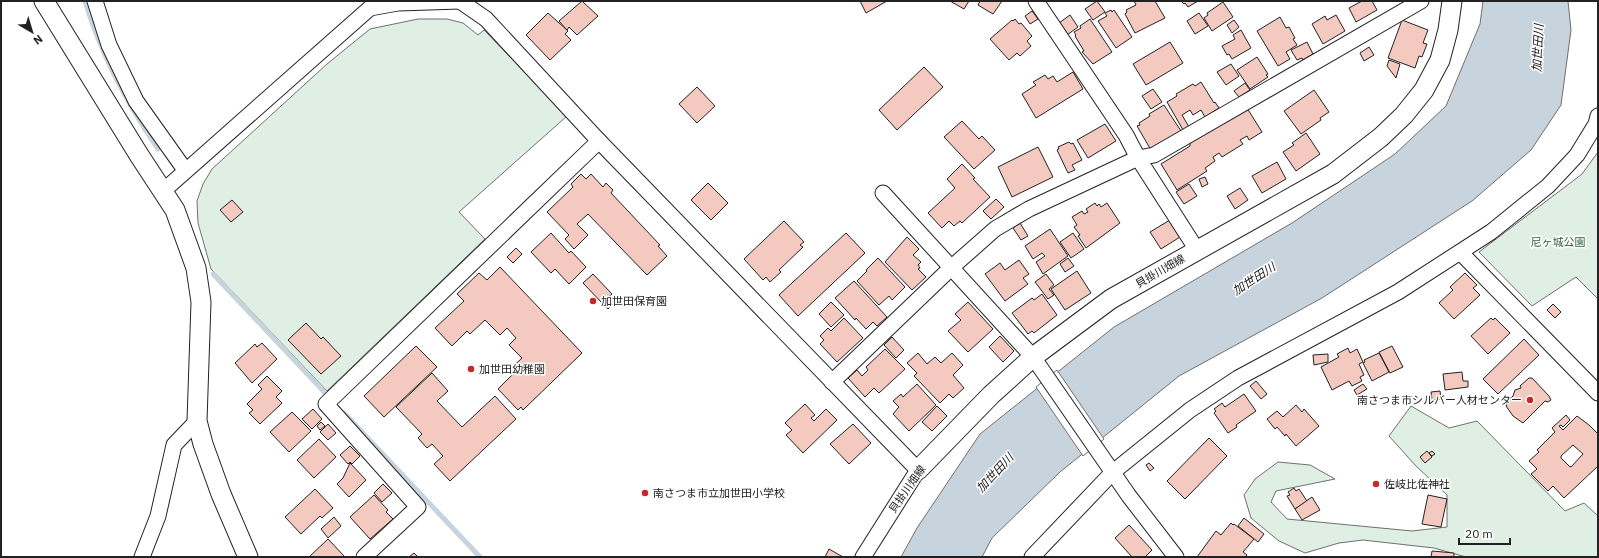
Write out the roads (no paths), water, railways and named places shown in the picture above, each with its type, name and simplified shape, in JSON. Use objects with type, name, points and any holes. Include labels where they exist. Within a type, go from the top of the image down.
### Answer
[{"type":"street","points":[[44,1],[162,192],[175,210],[196,268],[201,302],[198,421],[203,444],[221,494],[248,557]]},
{"type":"street","points":[[95,1],[108,45],[136,101],[185,170]]},
{"type":"street","points":[[162,192],[368,4],[460,1],[486,19],[599,141],[918,470]]},
{"type":"street","points":[[1036,1],[1126,135],[1138,158],[1197,250]]},
{"type":"street","points":[[832,382],[952,267],[995,229],[1029,209],[1138,158],[1154,155],[1421,1]]},
{"type":"street","name":"貝掛川畑線","points":[[863,557],[918,470],[986,400],[1111,299],[1333,174],[1381,137],[1399,120],[1424,90],[1440,60],[1448,30],[1452,1]]},
{"type":"street","points":[[1032,557],[1110,468],[1190,410],[1238,378],[1398,292],[1461,253],[1491,232],[1548,186],[1577,155],[1596,124],[1598,116]]},
{"type":"street","points":[[364,557],[418,507],[326,404],[599,141]]},
{"type":"street","points":[[883,193],[1036,361],[1110,468],[1165,545],[1176,557]]},
{"type":"street","points":[[1461,253],[1598,393]]},
{"type":"street","points":[[142,557],[158,516],[174,444],[198,421]]},
{"type":"water","name":"加世田川","points":[[1483,1],[1568,1],[1571,30],[1561,105],[1531,150],[1472,201],[1322,298],[1179,376],[1060,472],[992,538],[982,557],[901,557],[917,528],[980,434],[1114,327],[1292,223],[1395,154],[1446,106],[1480,24]]},
{"type":"waterway","points":[[85,1],[91,21],[116,78],[135,114],[158,149]]},
{"type":"waterway","points":[[213,274],[330,398]]},
{"type":"waterway","points":[[344,413],[480,557]]},
{"type":"place","name":"加世田保育園","points":[[593,301]]},
{"type":"place","name":"加世田幼稚園","points":[[471,369]]},
{"type":"place","name":"南さつま市シルバー人材センター","points":[[1530,400]]},
{"type":"place","name":"佐岐比佐神社","points":[[1376,484]]},
{"type":"place","name":"南さつま市立加世田小学校","points":[[645,493]]},
{"type":"park label","name":"尼ヶ城公園","points":[[1558,242]]}]
